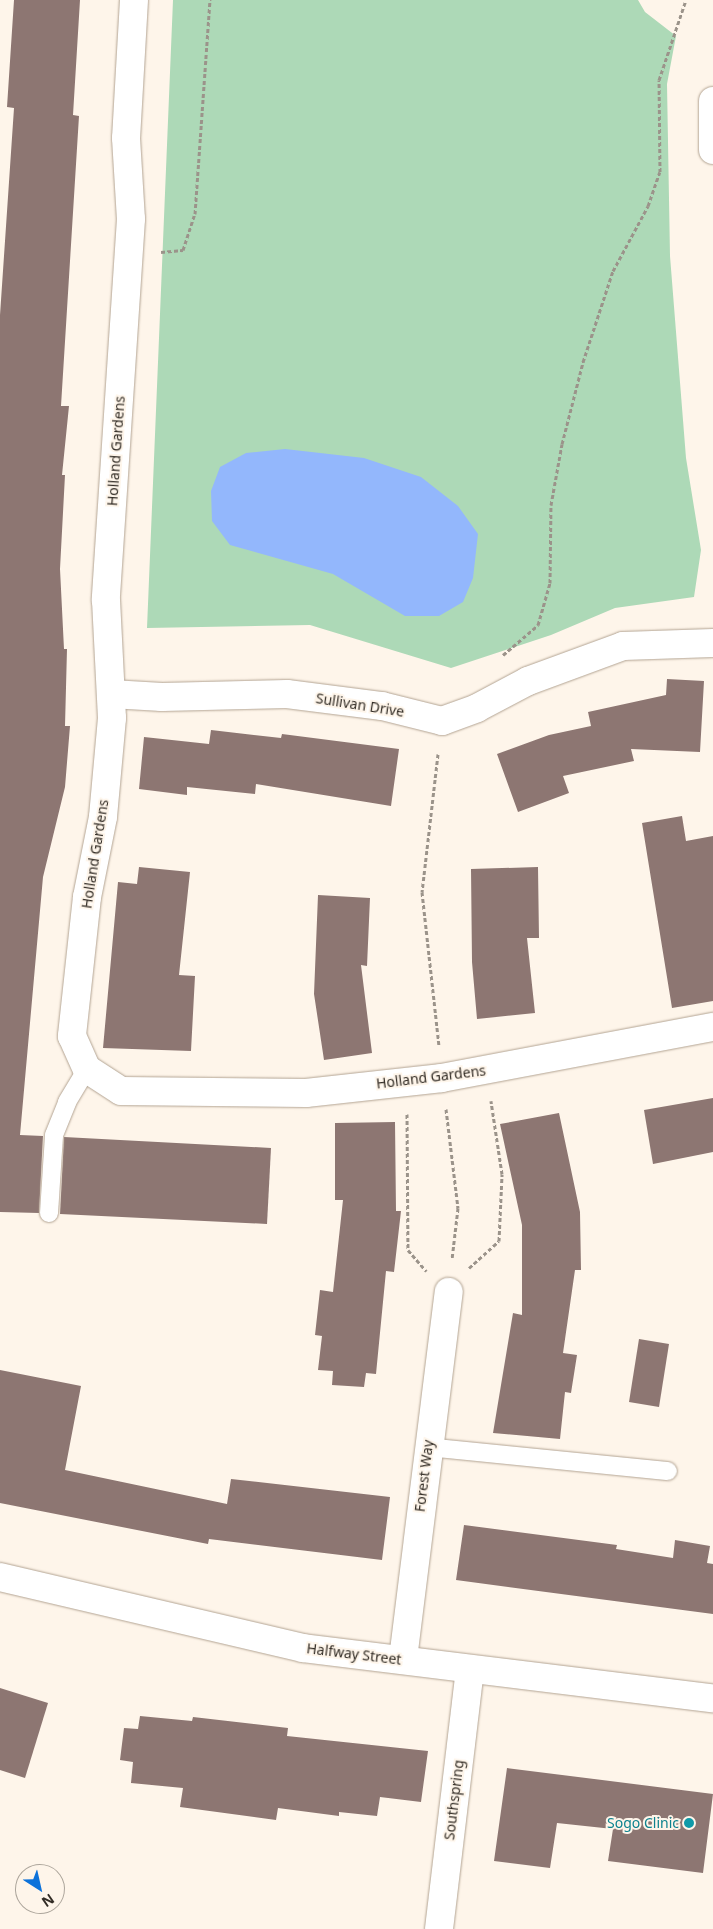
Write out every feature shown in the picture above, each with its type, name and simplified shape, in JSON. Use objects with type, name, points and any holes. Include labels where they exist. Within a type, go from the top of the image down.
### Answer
[{"type":"street","name":"Holland Gardens","points":[[134,0],[126,138],[131,219],[106,600],[112,718],[103,817],[88,897],[72,1036],[87,1069],[121,1091],[306,1093],[442,1078],[713,1027]]},
{"type":"street","points":[[713,101],[713,150]]},
{"type":"street","points":[[442,721],[477,708],[528,681],[623,646],[713,643]]},
{"type":"street","name":"Sullivan Drive","points":[[111,694],[162,697],[287,694],[382,706],[442,721]]},
{"type":"street","name":"Forest Way","points":[[403,1659],[427,1447],[449,1287]]},
{"type":"street","name":"Halfway Street","points":[[0,1577],[302,1648],[403,1659],[470,1670],[713,1698]]},
{"type":"street","name":"Southspring","points":[[439,1929],[470,1670]]},
{"type":"lane","points":[[49,1213],[54,1135],[67,1102],[87,1069]]},
{"type":"lane","points":[[427,1447],[668,1471]]},
{"type":"path","points":[[128,254],[183,250],[195,214],[210,0]]},
{"type":"path","points":[[496,661],[538,625],[550,583],[551,505],[562,444],[583,362],[613,271],[648,206],[660,172],[659,80],[686,0]]},
{"type":"path","points":[[442,721],[422,892],[458,1208],[449,1287]]},
{"type":"path","points":[[449,1287],[499,1241],[502,1174],[489,1092]]},
{"type":"path","points":[[407,1104],[408,1250],[432,1278],[449,1287]]},
{"type":"green space","points":[[173,0],[638,0],[645,12],[676,36],[667,84],[670,256],[686,458],[701,550],[694,597],[615,608],[551,635],[451,668],[310,625],[147,628]]},
{"type":"water","points":[[285,449],[364,458],[421,477],[458,506],[478,534],[473,578],[463,602],[439,616],[405,616],[333,574],[230,545],[212,521],[211,491],[220,467],[246,453]]},
{"type":"building","points":[[14,0],[80,0],[73,115],[79,116],[61,406],[69,406],[62,475],[65,475],[60,569],[64,649],[67,649],[65,726],[70,726],[65,787],[43,877],[20,1135],[43,1136],[39,1213],[0,1212],[0,315],[14,108],[7,107]]},
{"type":"building","points":[[667,679],[704,681],[700,752],[631,749],[634,761],[563,776],[569,793],[518,812],[497,754],[549,735],[591,726],[588,712],[666,695]]},
{"type":"building","points":[[211,730],[281,738],[282,734],[399,749],[391,806],[256,784],[255,794],[187,787],[187,795],[139,789],[144,737],[209,744]]},
{"type":"building","points":[[682,816],[686,841],[713,836],[713,1001],[672,1008],[642,823]]},
{"type":"building","points":[[139,867],[190,872],[179,975],[195,976],[191,1051],[103,1048],[118,882],[137,884]]},
{"type":"building","points":[[538,867],[539,938],[527,938],[535,1013],[477,1019],[472,962],[471,869]]},
{"type":"building","points":[[318,895],[370,898],[367,966],[361,965],[372,1053],[324,1060],[314,994]]},
{"type":"building","points":[[713,1098],[713,1152],[653,1164],[644,1110]]},
{"type":"building","points":[[559,1113],[580,1212],[581,1270],[575,1270],[563,1353],[577,1355],[571,1393],[565,1392],[560,1439],[493,1433],[513,1313],[522,1315],[522,1225],[500,1124]]},
{"type":"building","points":[[395,1122],[396,1211],[401,1211],[394,1272],[386,1271],[376,1374],[366,1373],[364,1387],[332,1385],[333,1371],[318,1370],[322,1336],[315,1335],[320,1290],[333,1292],[343,1200],[335,1200],[335,1123]]},
{"type":"building","points":[[64,1137],[271,1148],[267,1224],[60,1214]]},
{"type":"building","points":[[639,1339],[669,1344],[659,1407],[629,1402]]},
{"type":"building","points":[[0,1370],[81,1386],[65,1470],[227,1504],[231,1479],[390,1497],[382,1560],[209,1539],[208,1544],[0,1503]]},
{"type":"building","points":[[464,1525],[617,1545],[616,1549],[673,1558],[675,1540],[710,1546],[707,1563],[713,1564],[713,1614],[456,1580]]},
{"type":"building","points":[[0,1688],[48,1703],[25,1778],[0,1770]]},
{"type":"building","points":[[140,1716],[192,1721],[193,1717],[288,1728],[287,1736],[428,1751],[421,1802],[380,1797],[377,1816],[339,1812],[339,1816],[278,1808],[276,1820],[180,1807],[183,1788],[131,1783],[133,1762],[120,1760],[124,1728],[138,1729]]},
{"type":"building","points":[[507,1768],[713,1794],[703,1873],[608,1861],[613,1829],[557,1823],[550,1868],[494,1861]]},
{"type":"place","name":"Sogo Clinic","points":[[689,1823]]}]
